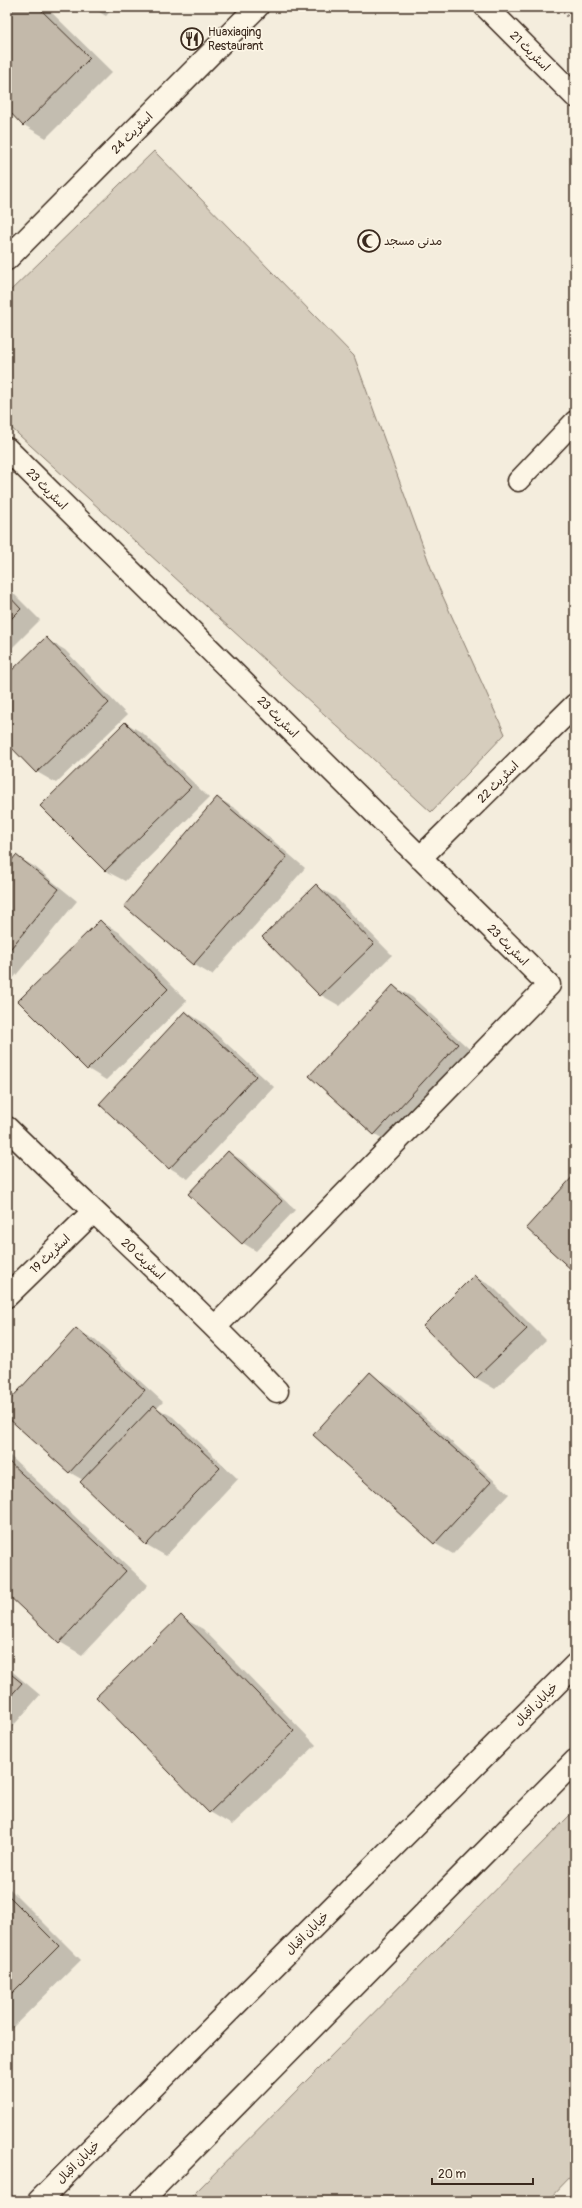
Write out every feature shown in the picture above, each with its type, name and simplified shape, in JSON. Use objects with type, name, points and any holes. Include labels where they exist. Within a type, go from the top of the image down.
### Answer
[{"type":"street","name":"اسٹریٹ 24","points":[[7,258],[256,7]]},
{"type":"street","name":"اسٹریٹ 21","points":[[486,7],[575,96]]},
{"type":"street","name":"اسٹریٹ 23","points":[[7,449],[549,985],[216,1326]]},
{"type":"street","name":"اسٹریٹ 22","points":[[420,858],[575,705]]},
{"type":"street","name":"اسٹریٹ 20","points":[[7,1128],[93,1212],[216,1326],[278,1391]]},
{"type":"street","name":"اسٹریٹ 19","points":[[7,1296],[93,1212]]},
{"type":"street","name":"خیابان اقبال","points":[[39,2201],[575,1665]]},
{"type":"street","points":[[141,2201],[575,1761]]},
{"type":"lane","points":[[518,481],[575,421]]},
{"type":"path","points":[[558,7],[575,23]]},
{"type":"shaded area","points":[[154,151],[354,356],[435,579],[505,734],[431,812],[7,424],[7,294]]},
{"type":"shaded area","points":[[575,1810],[575,2172],[547,2201],[187,2201]]},
{"type":"building","points":[[7,7],[38,7],[90,58],[23,126],[7,109]]},
{"type":"building","points":[[7,594],[21,609],[7,623]]},
{"type":"building","points":[[46,637],[109,703],[36,773],[7,743],[7,675]]},
{"type":"building","points":[[125,722],[191,787],[105,871],[40,806]]},
{"type":"building","points":[[217,797],[287,857],[193,965],[124,906]]},
{"type":"building","points":[[16,855],[59,889],[7,953],[7,866]]},
{"type":"building","points":[[316,884],[374,944],[320,996],[262,937]]},
{"type":"building","points":[[100,920],[168,989],[87,1070],[18,1001]]},
{"type":"building","points":[[393,985],[458,1044],[374,1135],[309,1076]]},
{"type":"building","points":[[185,1011],[256,1076],[169,1169],[99,1104]]},
{"type":"building","points":[[228,1151],[282,1201],[242,1244],[188,1194]]},
{"type":"building","points":[[575,1174],[575,1273],[526,1228]]},
{"type":"building","points":[[474,1275],[527,1329],[475,1379],[423,1326]]},
{"type":"building","points":[[76,1328],[145,1390],[69,1473],[7,1417],[7,1403]]},
{"type":"building","points":[[370,1372],[491,1482],[434,1544],[313,1435]]},
{"type":"building","points":[[154,1405],[220,1468],[146,1545],[80,1482]]},
{"type":"building","points":[[7,1460],[126,1571],[59,1643],[7,1594]]},
{"type":"building","points":[[181,1615],[294,1731],[209,1813],[96,1697]]},
{"type":"building","points":[[7,1671],[22,1683],[7,1700]]},
{"type":"building","points":[[7,1894],[59,1946],[7,1998]]},
{"type":"place","name":"Huaxiaqing Restaurant","points":[[192,39]]},
{"type":"place","name":"مدنی مسجد","points":[[369,241]]}]
